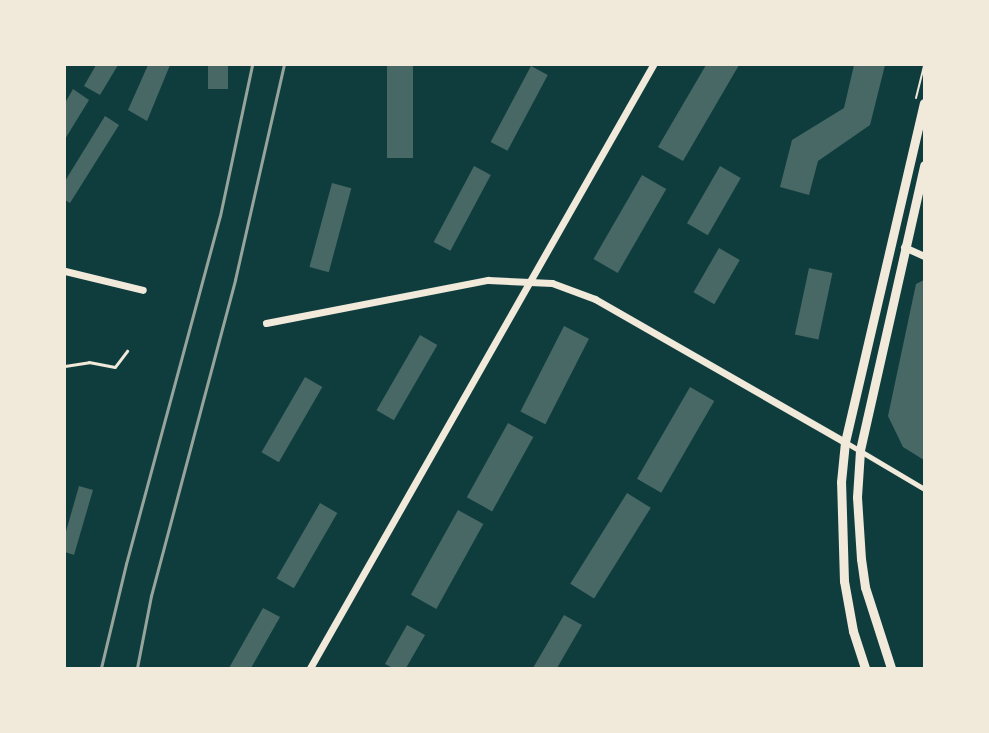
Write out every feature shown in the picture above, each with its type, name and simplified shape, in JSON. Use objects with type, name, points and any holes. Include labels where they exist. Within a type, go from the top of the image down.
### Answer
[{"type":"main road","points":[[865,668],[853,631],[844,581],[841,525],[845,442],[924,103]]},
{"type":"main road","points":[[891,668],[865,587],[861,559],[857,497],[860,450],[924,165]]},
{"type":"street","points":[[310,668],[653,65]]},
{"type":"street","points":[[904,247],[924,256]]},
{"type":"street","points":[[65,271],[143,290]]},
{"type":"street","points":[[266,323],[488,280],[552,283],[596,299],[924,489]]},
{"type":"lane","points":[[65,366],[89,362],[115,368],[127,351]]},
{"type":"building","points":[[96,65],[118,65],[100,95],[84,86]]},
{"type":"building","points":[[148,65],[170,65],[147,121],[128,110]]},
{"type":"building","points":[[208,65],[228,65],[228,89],[208,89]]},
{"type":"building","points":[[387,65],[413,65],[413,158],[387,158]]},
{"type":"building","points":[[706,65],[739,65],[683,161],[658,147]]},
{"type":"building","points":[[854,65],[885,65],[870,125],[818,161],[809,195],[780,187],[792,140],[844,108]]},
{"type":"building","points":[[531,66],[548,75],[507,151],[491,142]]},
{"type":"building","points":[[73,89],[89,100],[65,139],[65,103]]},
{"type":"building","points":[[105,116],[119,125],[70,203],[65,200],[65,181]]},
{"type":"building","points":[[474,166],[491,175],[450,251],[434,242]]},
{"type":"building","points":[[720,166],[741,178],[708,235],[687,223]]},
{"type":"building","points":[[642,175],[666,189],[618,273],[594,259]]},
{"type":"building","points":[[332,183],[351,188],[329,272],[309,267]]},
{"type":"building","points":[[719,248],[740,260],[714,304],[694,292]]},
{"type":"building","points":[[809,268],[832,273],[818,340],[795,335]]},
{"type":"building","points":[[924,280],[924,460],[903,447],[888,416],[916,284]]},
{"type":"building","points":[[564,326],[589,339],[545,424],[520,412]]},
{"type":"building","points":[[420,335],[437,345],[394,420],[376,410]]},
{"type":"building","points":[[305,377],[322,387],[279,462],[262,452]]},
{"type":"building","points":[[690,387],[714,401],[661,493],[637,479]]},
{"type":"building","points":[[508,423],[533,437],[492,511],[467,497]]},
{"type":"building","points":[[79,486],[93,490],[74,555],[65,552],[65,535]]},
{"type":"building","points":[[627,493],[651,508],[594,599],[570,584]]},
{"type":"building","points":[[320,503],[337,513],[294,588],[276,578]]},
{"type":"building","points":[[458,510],[483,524],[436,609],[411,595]]},
{"type":"building","points":[[263,608],[280,617],[251,668],[229,668]]},
{"type":"building","points":[[564,615],[582,625],[557,668],[533,668]]},
{"type":"building","points":[[407,625],[425,635],[406,668],[393,668],[385,664]]},
{"type":"railway","points":[[101,668],[126,564],[220,216],[252,65]]},
{"type":"railway","points":[[137,668],[151,596],[235,280],[284,65]]}]
